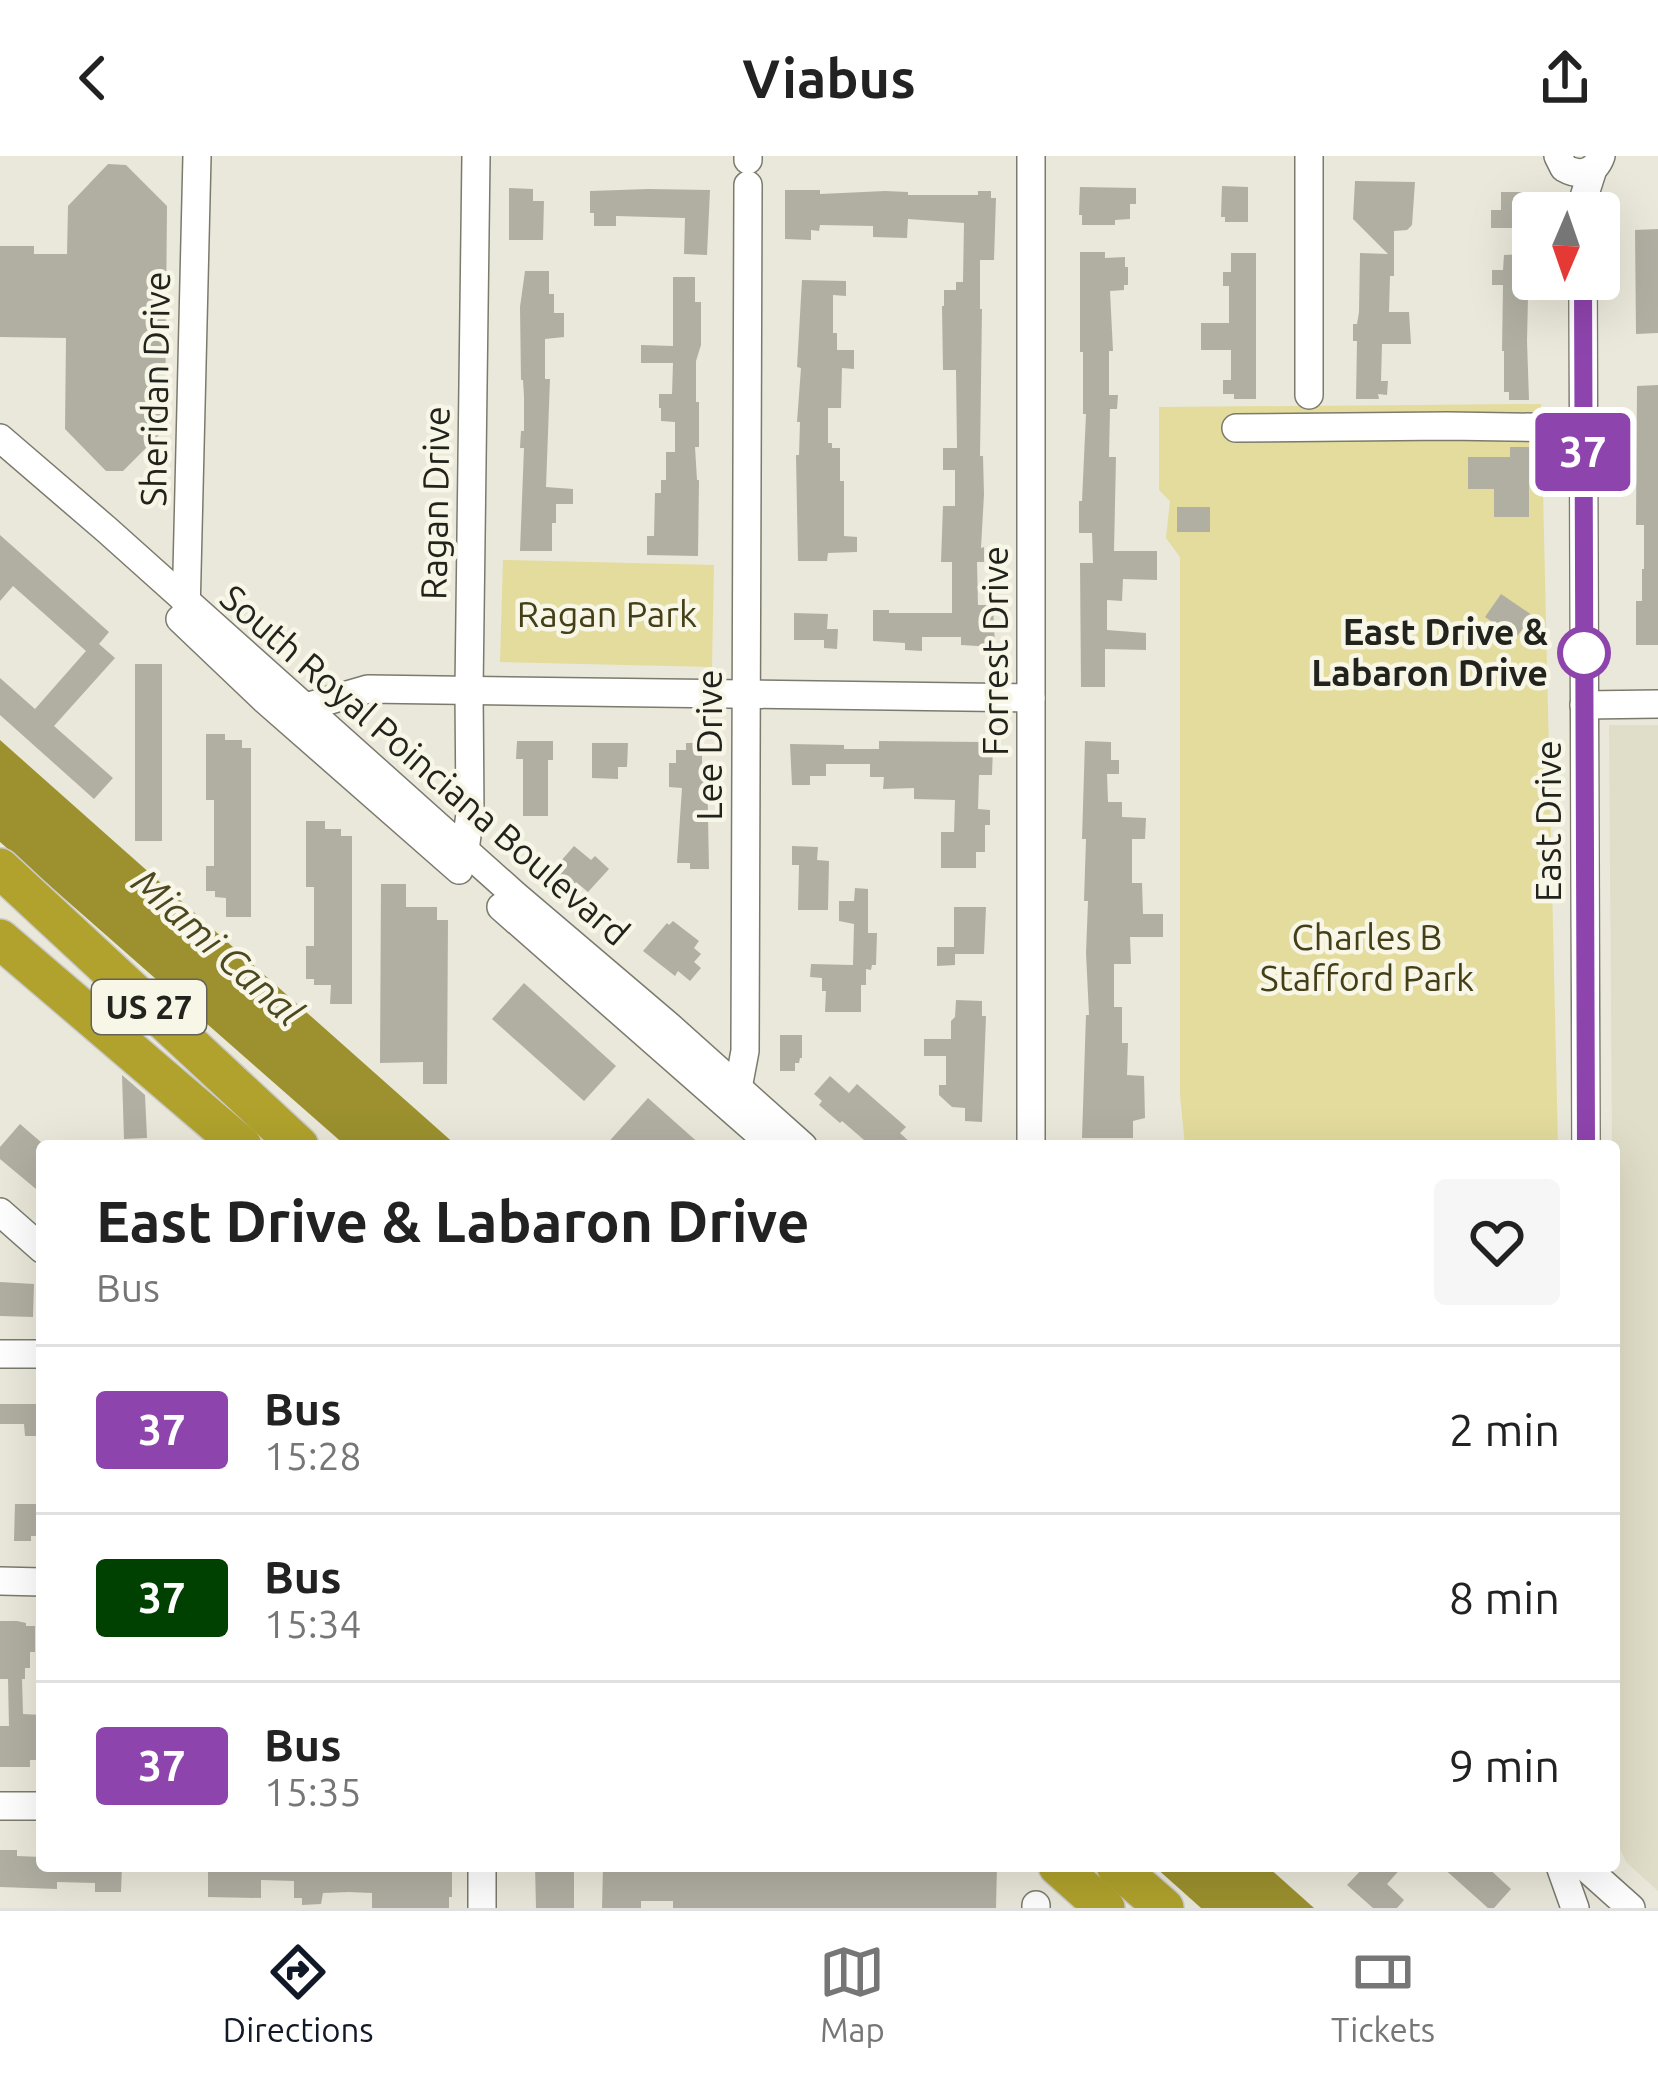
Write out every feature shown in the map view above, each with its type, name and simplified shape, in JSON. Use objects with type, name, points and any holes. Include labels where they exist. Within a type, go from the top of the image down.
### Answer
[{"type":"highway","name":"US 27","points":[[0,868],[293,1140]]},
{"type":"highway","points":[[0,913],[228,1134]]},
{"type":"highway","name":"US 27","points":[[0,939],[228,1134]]},
{"type":"highway","points":[[1065,1872],[1105,1908]]},
{"type":"highway","points":[[1123,1872],[1164,1908]]},
{"type":"street","name":"Sheridan Drive","points":[[186,613],[196,156]]},
{"type":"street","name":"Ragan Drive","points":[[465,850],[470,814],[476,156]]},
{"type":"street","name":"Forrest Drive","points":[[1031,156],[1031,1140]]},
{"type":"street","points":[[1309,156],[1309,394]]},
{"type":"street","points":[[1579,161],[1582,192]]},
{"type":"street","name":"Lee Drive","points":[[737,1088],[745,1051],[748,167]]},
{"type":"street","name":"East Drive","points":[[1583,300],[1586,1140]]},
{"type":"street","points":[[1236,428],[1583,428]]},
{"type":"street","name":"South Royal Poinciana Boulevard","points":[[0,438],[186,613],[264,699],[766,1140]]},
{"type":"street","name":"South Royal Poinciana Boulevard","points":[[0,463],[127,570],[306,707],[796,1140]]},
{"type":"street","points":[[306,707],[368,689],[1031,698]]},
{"type":"street","points":[[1584,705],[1658,704]]},
{"type":"street","points":[[0,1212],[36,1244]]},
{"type":"street","points":[[0,1354],[36,1354]]},
{"type":"street","points":[[0,1582],[36,1582]]},
{"type":"street","points":[[0,1806],[36,1806]]},
{"type":"street","points":[[482,1872],[482,1908]]},
{"type":"street","points":[[1562,1872],[1575,1908]]},
{"type":"street","points":[[1584,1908],[1585,1872]]},
{"type":"street","points":[[1592,1872],[1631,1908]]},
{"type":"shaded area","points":[[1609,725],[1658,725],[1658,1891],[1626,1862],[1620,1849],[1620,1140],[1612,1140]]},
{"type":"green space","name":"Charles B Stafford Park","points":[[1541,404],[1558,1140],[1184,1140],[1180,1095],[1180,557],[1166,538],[1170,501],[1159,490],[1159,407]]},
{"type":"green space","name":"Ragan Park","points":[[503,560],[714,565],[712,667],[500,662]]},
{"type":"water","name":"Miami Canal","points":[[0,740],[450,1140],[339,1140],[0,842]]},
{"type":"water","points":[[1161,1872],[1274,1872],[1314,1908],[1201,1908]]},
{"type":"building","points":[[108,164],[126,165],[167,206],[165,429],[123,471],[106,471],[65,429],[66,338],[0,337],[0,246],[34,246],[34,254],[67,254],[68,206]]},
{"type":"building","points":[[1355,181],[1415,182],[1412,225],[1394,231],[1389,312],[1409,312],[1411,344],[1382,344],[1381,381],[1388,381],[1387,395],[1378,394],[1379,399],[1356,399],[1353,324],[1359,312],[1360,253],[1388,254],[1353,219]]},
{"type":"building","points":[[1222,186],[1248,187],[1248,222],[1225,222],[1221,217]]},
{"type":"building","points":[[1080,187],[1136,188],[1130,219],[1115,220],[1115,225],[1082,225]]},
{"type":"building","points":[[509,188],[533,189],[533,201],[544,201],[543,240],[509,240]]},
{"type":"building","points":[[710,190],[707,255],[684,254],[685,218],[616,216],[616,226],[594,226],[590,191]]},
{"type":"building","points":[[785,190],[908,195],[991,191],[991,198],[996,198],[994,260],[980,260],[984,562],[977,562],[978,605],[993,605],[995,647],[961,645],[961,637],[922,637],[922,651],[905,650],[905,643],[873,641],[873,610],[952,613],[952,562],[941,562],[943,506],[955,506],[955,470],[943,470],[943,448],[957,448],[956,370],[943,370],[942,306],[944,290],[956,290],[956,282],[963,282],[964,223],[908,219],[907,238],[873,237],[873,226],[820,225],[819,231],[811,230],[811,240],[785,239]]},
{"type":"building","points":[[1501,192],[1512,192],[1512,228],[1491,228],[1491,210],[1501,210]]},
{"type":"building","points":[[1658,229],[1658,333],[1636,334],[1635,230]]},
{"type":"building","points":[[1080,252],[1125,257],[1128,267],[1128,285],[1110,291],[1109,395],[1118,395],[1117,409],[1110,409],[1109,457],[1116,457],[1114,551],[1157,551],[1157,580],[1123,579],[1122,601],[1107,600],[1107,630],[1146,633],[1146,650],[1105,649],[1105,687],[1081,687],[1080,563],[1093,563],[1092,533],[1079,533],[1086,414],[1080,352]]},
{"type":"building","points":[[1231,253],[1256,253],[1256,399],[1223,394],[1223,380],[1231,380],[1231,350],[1201,350],[1201,323],[1229,323],[1229,286],[1223,286],[1223,272],[1231,272]]},
{"type":"building","points":[[1504,255],[1512,255],[1512,300],[1528,300],[1529,400],[1509,400],[1509,392],[1504,392],[1503,285],[1492,285],[1492,270],[1503,270]]},
{"type":"building","points":[[525,271],[549,271],[554,313],[564,313],[564,337],[545,339],[545,379],[550,379],[546,487],[573,489],[573,504],[556,504],[552,551],[520,551],[524,397],[520,307]]},
{"type":"building","points":[[673,277],[695,277],[695,302],[701,302],[701,345],[696,361],[698,556],[647,555],[647,536],[654,536],[655,493],[661,493],[661,480],[666,480],[666,452],[675,452],[675,422],[661,421],[659,408],[659,394],[672,394],[673,363],[641,363],[641,345],[673,346]]},
{"type":"building","points":[[802,280],[846,281],[846,296],[833,295],[833,333],[837,333],[837,350],[854,350],[854,369],[842,368],[841,408],[828,408],[828,443],[840,448],[844,536],[857,537],[857,552],[828,553],[827,561],[798,561],[796,455],[801,368],[797,367]]},
{"type":"building","points":[[1658,385],[1658,645],[1636,645],[1636,601],[1642,601],[1644,569],[1644,525],[1636,525],[1637,386]]},
{"type":"building","points":[[1510,447],[1529,447],[1529,517],[1494,517],[1494,489],[1468,489],[1468,457],[1510,457]]},
{"type":"building","points":[[1177,507],[1210,507],[1210,532],[1177,532]]},
{"type":"building","points":[[0,535],[109,632],[99,644],[115,658],[54,726],[113,778],[94,799],[0,715],[0,678],[35,709],[86,651],[13,586],[0,601]]},
{"type":"building","points":[[1501,594],[1532,615],[1516,638],[1485,617]]},
{"type":"building","points":[[794,613],[828,614],[827,629],[838,629],[837,649],[824,648],[824,640],[794,640]]},
{"type":"building","points":[[135,664],[162,664],[162,841],[135,841]]},
{"type":"building","points":[[206,734],[225,734],[225,740],[242,740],[242,748],[251,748],[251,917],[226,917],[226,898],[206,891],[206,866],[214,866],[214,800],[206,800]]},
{"type":"building","points":[[517,741],[553,741],[553,760],[548,760],[548,816],[523,816],[523,759],[516,759]]},
{"type":"building","points":[[879,741],[982,742],[982,747],[993,747],[992,775],[979,775],[978,809],[990,810],[990,825],[985,825],[985,852],[976,852],[976,868],[941,868],[941,832],[954,832],[955,800],[914,799],[914,788],[883,789],[884,777],[870,777],[870,764],[826,764],[826,776],[810,776],[810,785],[792,785],[790,744],[879,749]]},
{"type":"building","points":[[1085,741],[1111,742],[1111,760],[1119,760],[1119,774],[1107,774],[1108,802],[1122,802],[1122,817],[1146,818],[1145,839],[1132,839],[1132,883],[1142,883],[1143,914],[1163,914],[1163,937],[1130,937],[1131,964],[1114,964],[1114,1007],[1122,1007],[1127,1075],[1144,1076],[1145,1118],[1133,1121],[1133,1138],[1082,1138],[1089,1015],[1086,839],[1082,839]]},
{"type":"building","points":[[592,743],[628,743],[627,767],[618,767],[618,779],[592,778]]},
{"type":"building","points":[[686,743],[702,743],[702,763],[707,763],[709,869],[677,863],[682,788],[669,787],[669,763],[676,763],[676,750],[686,750]]},
{"type":"building","points":[[306,821],[325,821],[325,829],[341,829],[341,836],[352,836],[352,1004],[330,1004],[331,985],[314,985],[314,979],[306,979],[306,946],[314,946],[314,887],[306,887]]},
{"type":"building","points":[[574,846],[609,869],[588,892],[576,882],[572,887],[553,870]]},
{"type":"building","points":[[792,846],[818,847],[817,860],[829,861],[828,910],[798,910],[799,865],[792,865]]},
{"type":"building","points":[[381,884],[406,884],[406,907],[437,907],[437,920],[448,920],[447,1084],[423,1084],[423,1062],[380,1063]]},
{"type":"building","points":[[855,888],[868,889],[868,933],[877,933],[876,965],[866,969],[861,1012],[825,1012],[826,991],[822,991],[822,978],[810,977],[811,964],[853,965],[854,924],[839,921],[839,901],[854,901]]},
{"type":"building","points":[[954,907],[986,907],[984,954],[955,954],[955,965],[937,966],[937,947],[954,947]]},
{"type":"building","points":[[673,921],[699,941],[694,948],[701,954],[694,962],[701,968],[690,981],[678,971],[675,976],[643,951]]},
{"type":"building","points":[[524,983],[616,1066],[584,1101],[492,1019]]},
{"type":"building","points":[[956,1000],[982,1001],[982,1016],[986,1016],[982,1122],[965,1121],[965,1108],[952,1107],[939,1095],[939,1085],[946,1085],[946,1056],[924,1056],[924,1039],[951,1039]]},
{"type":"building","points":[[780,1035],[802,1035],[802,1058],[795,1063],[795,1071],[780,1071]]},
{"type":"building","points":[[122,1075],[145,1095],[147,1138],[124,1139]]},
{"type":"building","points":[[830,1076],[849,1093],[857,1084],[906,1127],[900,1133],[908,1140],[864,1140],[819,1105],[822,1101],[814,1094]]},
{"type":"building","points":[[648,1098],[695,1140],[610,1140]]},
{"type":"building","points":[[20,1124],[39,1140],[36,1189],[0,1159],[0,1147]]},
{"type":"building","points":[[0,1282],[34,1284],[33,1317],[0,1316]]},
{"type":"building","points":[[0,1404],[36,1404],[36,1436],[25,1436],[24,1424],[0,1424]]},
{"type":"building","points":[[15,1504],[36,1504],[36,1536],[31,1541],[14,1541]]},
{"type":"building","points":[[0,1621],[35,1626],[35,1652],[30,1652],[30,1668],[25,1668],[22,1679],[23,1714],[36,1715],[36,1760],[30,1760],[30,1767],[0,1767],[0,1726],[9,1726],[8,1679],[0,1679]]},
{"type":"building","points":[[0,1850],[36,1857],[36,1872],[122,1872],[121,1892],[95,1892],[95,1883],[57,1882],[57,1889],[0,1887]]},
{"type":"building","points":[[208,1872],[452,1872],[449,1908],[372,1908],[372,1893],[349,1892],[323,1893],[321,1904],[302,1905],[302,1898],[294,1898],[294,1881],[261,1880],[261,1898],[208,1897]]},
{"type":"building","points":[[535,1872],[574,1872],[574,1908],[536,1908]]},
{"type":"building","points":[[603,1872],[997,1872],[996,1908],[673,1908],[673,1901],[641,1901],[641,1908],[602,1908]]},
{"type":"building","points":[[1359,1872],[1398,1872],[1387,1884],[1404,1900],[1397,1908],[1373,1908],[1347,1885]]},
{"type":"building","points":[[1448,1872],[1493,1872],[1511,1889],[1494,1908],[1488,1908]]},
{"type":"bus line","name":"37","points":[[1583,300],[1586,1140]]},
{"type":"place","name":"East Drive & Labaron Drive","points":[[1584,653]]}]
